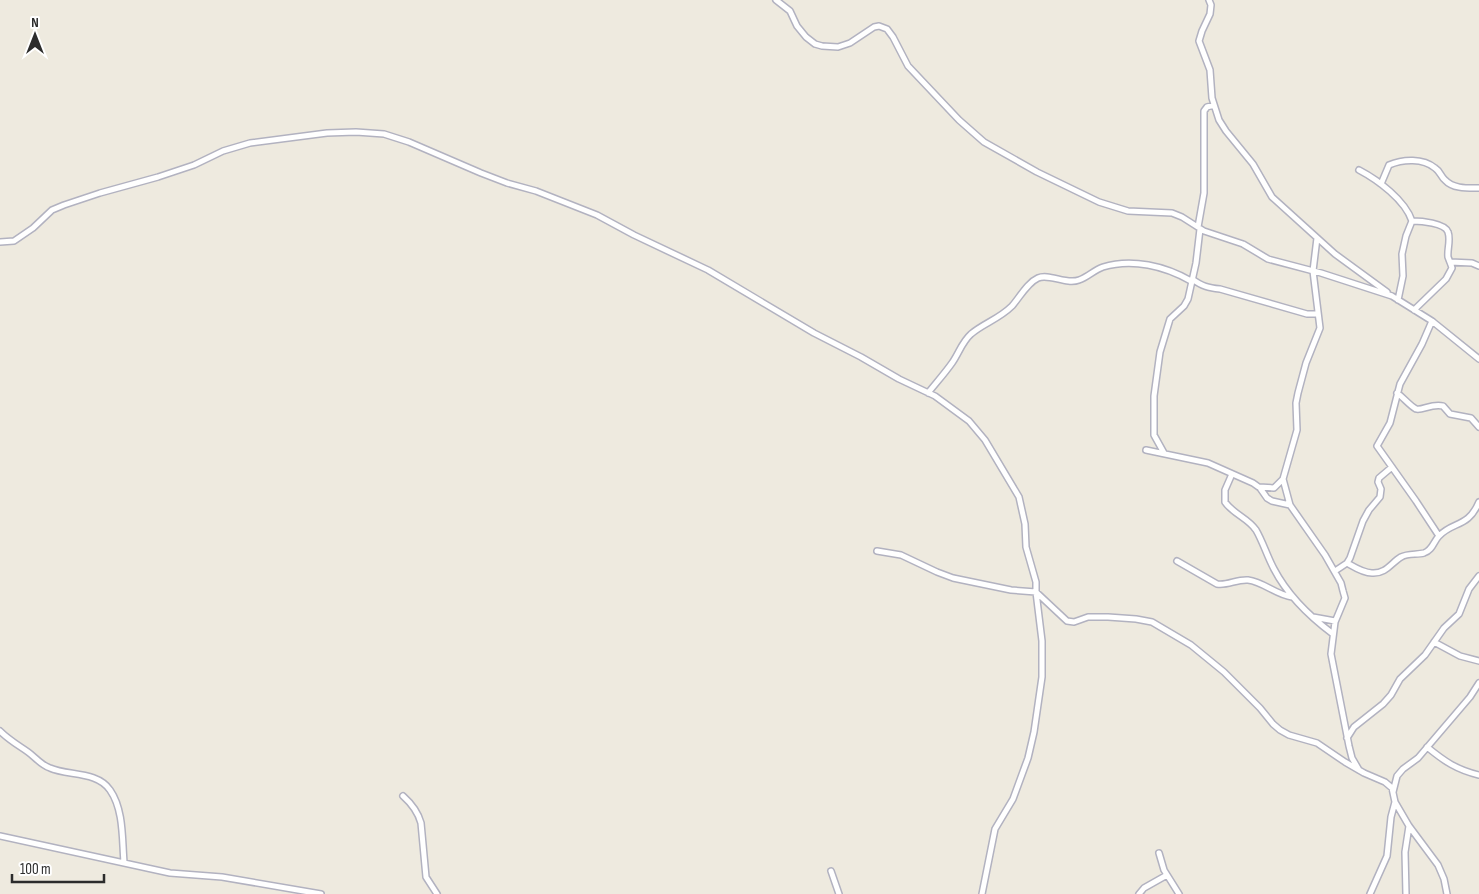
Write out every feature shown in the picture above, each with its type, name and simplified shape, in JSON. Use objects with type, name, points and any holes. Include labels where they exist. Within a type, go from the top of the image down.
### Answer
[{"type":"street","points":[[776,0],[790,12],[797,26],[806,37],[815,44],[822,46],[838,46],[850,43],[874,27],[879,26],[887,29],[908,66],[984,142],[1015,160],[1099,202],[1128,210],[1172,213],[1199,228],[1243,244],[1268,259],[1392,296]]},
{"type":"street","points":[[1209,0],[1211,5],[1210,14],[1199,41],[1210,70],[1214,105],[1219,120],[1253,164],[1272,197],[1335,254],[1392,296],[1432,322],[1479,359]]},
{"type":"street","points":[[1164,453],[1154,435],[1154,396],[1160,352],[1170,319],[1184,306],[1188,299],[1204,193],[1204,111],[1207,107],[1214,105]]},
{"type":"street","points":[[0,242],[14,241],[33,228],[52,210],[64,205],[128,184],[158,178],[194,165],[223,151],[250,143],[327,133],[356,132],[384,134],[409,142],[507,183],[536,191],[597,215],[708,270],[814,333],[928,393],[969,421],[986,440],[1018,497],[1025,524],[1026,547],[1036,582],[1042,641],[1042,677],[1034,732],[1028,758],[1013,799],[995,829],[982,894]]},
{"type":"street","points":[[1381,184],[1389,165],[1410,160],[1428,163],[1434,167],[1444,180],[1458,187],[1479,188]]},
{"type":"street","points":[[1359,170],[1387,188],[1410,215],[1412,221],[1402,254],[1403,276],[1398,300]]},
{"type":"street","points":[[1412,221],[1442,226],[1447,229],[1449,239],[1448,259],[1452,268],[1446,279],[1414,310]]},
{"type":"street","points":[[1259,487],[1274,488],[1283,479],[1297,430],[1296,403],[1298,393],[1306,364],[1320,328],[1314,296],[1313,271],[1317,238]]},
{"type":"street","points":[[1450,262],[1472,263],[1479,266]]},
{"type":"street","points":[[928,393],[954,361],[965,341],[1011,306],[1037,278],[1046,277],[1078,281],[1102,268],[1122,264],[1140,264],[1171,271],[1205,288],[1220,289],[1307,314],[1318,314]]},
{"type":"street","points":[[1432,322],[1397,393],[1390,423],[1377,446],[1378,451],[1392,467],[1438,536]]},
{"type":"street","points":[[1397,393],[1417,409],[1421,410],[1434,404],[1443,406],[1450,414],[1472,418],[1479,427]]},
{"type":"street","points":[[1146,450],[1203,461],[1254,483],[1272,501],[1290,505]]},
{"type":"street","points":[[1335,571],[1347,563],[1363,521],[1380,497],[1381,489],[1378,478],[1392,467]]},
{"type":"street","points":[[1232,474],[1225,490],[1225,502],[1229,508],[1248,521],[1256,530],[1275,572],[1292,597],[1310,616],[1333,634]]},
{"type":"street","points":[[1283,479],[1290,505],[1341,582],[1344,598],[1336,621],[1331,654],[1347,738],[1352,758],[1359,770]]},
{"type":"street","points":[[1347,563],[1365,572],[1378,572],[1393,565],[1399,558],[1405,555],[1430,550],[1438,536],[1461,524],[1472,515],[1479,502]]},
{"type":"street","points":[[877,551],[901,555],[953,578],[1011,590],[1036,592],[1067,620],[1074,622],[1088,617],[1121,617],[1152,622],[1191,645],[1209,659],[1280,730],[1317,742],[1359,770],[1385,782],[1392,788],[1395,802],[1409,826],[1438,865],[1444,879],[1446,894]]},
{"type":"street","points":[[1177,561],[1218,584],[1250,580],[1280,594],[1292,597]]},
{"type":"street","points":[[1347,738],[1354,727],[1387,700],[1400,679],[1425,655],[1444,628],[1459,614],[1469,589],[1479,576]]},
{"type":"street","points":[[1310,616],[1336,621]]},
{"type":"street","points":[[1434,642],[1460,656],[1479,661]]},
{"type":"street","points":[[1393,793],[1397,776],[1402,769],[1418,758],[1470,697],[1479,683]]},
{"type":"street","points":[[0,732],[48,768],[91,778],[109,788],[114,796],[119,813],[124,862]]},
{"type":"street","points":[[1426,747],[1445,762],[1463,771],[1479,775]]},
{"type":"street","points":[[403,796],[414,806],[422,823],[426,877],[430,886],[437,894]]},
{"type":"street","points":[[1370,894],[1387,856],[1391,817],[1395,802]]},
{"type":"street","points":[[1406,894],[1405,852],[1409,826]]},
{"type":"street","points":[[0,836],[170,873],[222,877],[321,894]]},
{"type":"street","points":[[1159,853],[1167,875],[1179,894]]},
{"type":"street","points":[[831,871],[839,894]]},
{"type":"street","points":[[1139,894],[1144,888],[1167,875]]}]
